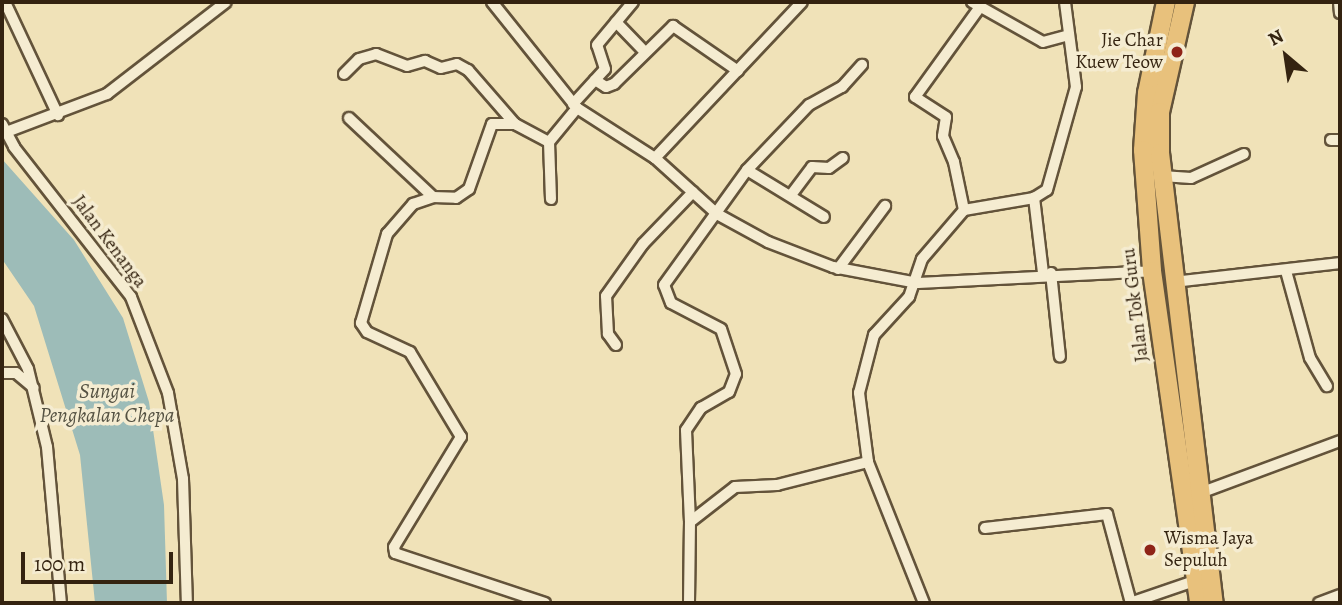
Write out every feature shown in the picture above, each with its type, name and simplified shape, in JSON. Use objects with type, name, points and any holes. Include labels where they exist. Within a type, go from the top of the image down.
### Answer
[{"type":"main road","name":"Jalan Tok Guru","points":[[1166,2],[1143,119],[1152,271],[1199,603]]},
{"type":"main road","name":"Jalan Tok Guru","points":[[1185,2],[1160,111],[1162,177],[1214,603]]},
{"type":"main road","points":[[1159,314],[1178,312]]},
{"type":"street","points":[[5,2],[58,115]]},
{"type":"street","points":[[5,127],[58,115],[107,93],[226,2]]},
{"type":"street","points":[[492,2],[575,106],[655,158],[717,214],[768,242],[838,268],[918,283],[1047,273],[1152,271]]},
{"type":"street","points":[[551,199],[548,142],[606,66],[597,45],[633,2]]},
{"type":"street","points":[[655,158],[802,2]]},
{"type":"street","points":[[924,603],[868,462],[859,393],[874,335],[918,283],[922,260],[964,210],[1034,198],[1046,190],[1076,87],[1065,2]]},
{"type":"street","points":[[1339,2],[1340,13]]},
{"type":"street","points":[[964,210],[954,162],[943,136],[946,117],[915,97],[976,4],[1048,43],[1069,35]]},
{"type":"street","points":[[616,22],[645,52]]},
{"type":"street","points":[[595,80],[612,86],[666,29],[676,26],[738,71]]},
{"type":"street","points":[[344,75],[359,60],[376,54],[407,66],[425,61],[441,68],[457,64],[468,70],[515,124]]},
{"type":"street","points":[[689,603],[690,522],[686,430],[701,408],[729,392],[736,374],[721,330],[671,303],[663,285],[747,170],[809,105],[842,87],[862,65]]},
{"type":"street","points":[[349,118],[433,197]]},
{"type":"street","points":[[545,603],[394,551],[461,437],[410,352],[367,332],[362,318],[387,234],[411,205],[433,197],[456,198],[467,191],[486,130],[497,121],[515,124],[548,142]]},
{"type":"street","name":"Jalan Kenanga","points":[[5,127],[14,147],[131,297],[168,393],[183,480],[187,603]]},
{"type":"street","points":[[1162,177],[1191,177],[1244,154]]},
{"type":"street","points":[[791,195],[812,167],[829,168],[843,158]]},
{"type":"street","points":[[747,170],[824,217]]},
{"type":"street","points":[[616,345],[608,334],[606,296],[643,244],[693,192]]},
{"type":"street","points":[[1034,198],[1060,357]]},
{"type":"street","points":[[838,268],[885,206]]},
{"type":"street","points":[[1174,282],[1340,263]]},
{"type":"street","points":[[1286,271],[1310,358],[1327,386]]},
{"type":"street","points":[[2,319],[34,388],[57,520],[61,603]]},
{"type":"street","points":[[2,373],[16,373],[34,388]]},
{"type":"street","points":[[1200,493],[1340,441]]},
{"type":"street","points":[[690,522],[735,487],[776,485],[868,462]]},
{"type":"street","points":[[985,528],[1107,514],[1131,603],[1197,579]]},
{"type":"street","points":[[1319,603],[1340,595]]},
{"type":"water","name":"Sungai Pengkalan Chepa","points":[[2,159],[74,240],[123,318],[149,402],[164,505],[167,603],[95,603],[80,455],[34,306],[2,259]]},
{"type":"place","name":"Jie Char Kuew Teow","points":[[1177,52]]},
{"type":"place","name":"Wisma Jaya Sepuluh","points":[[1150,550]]}]
